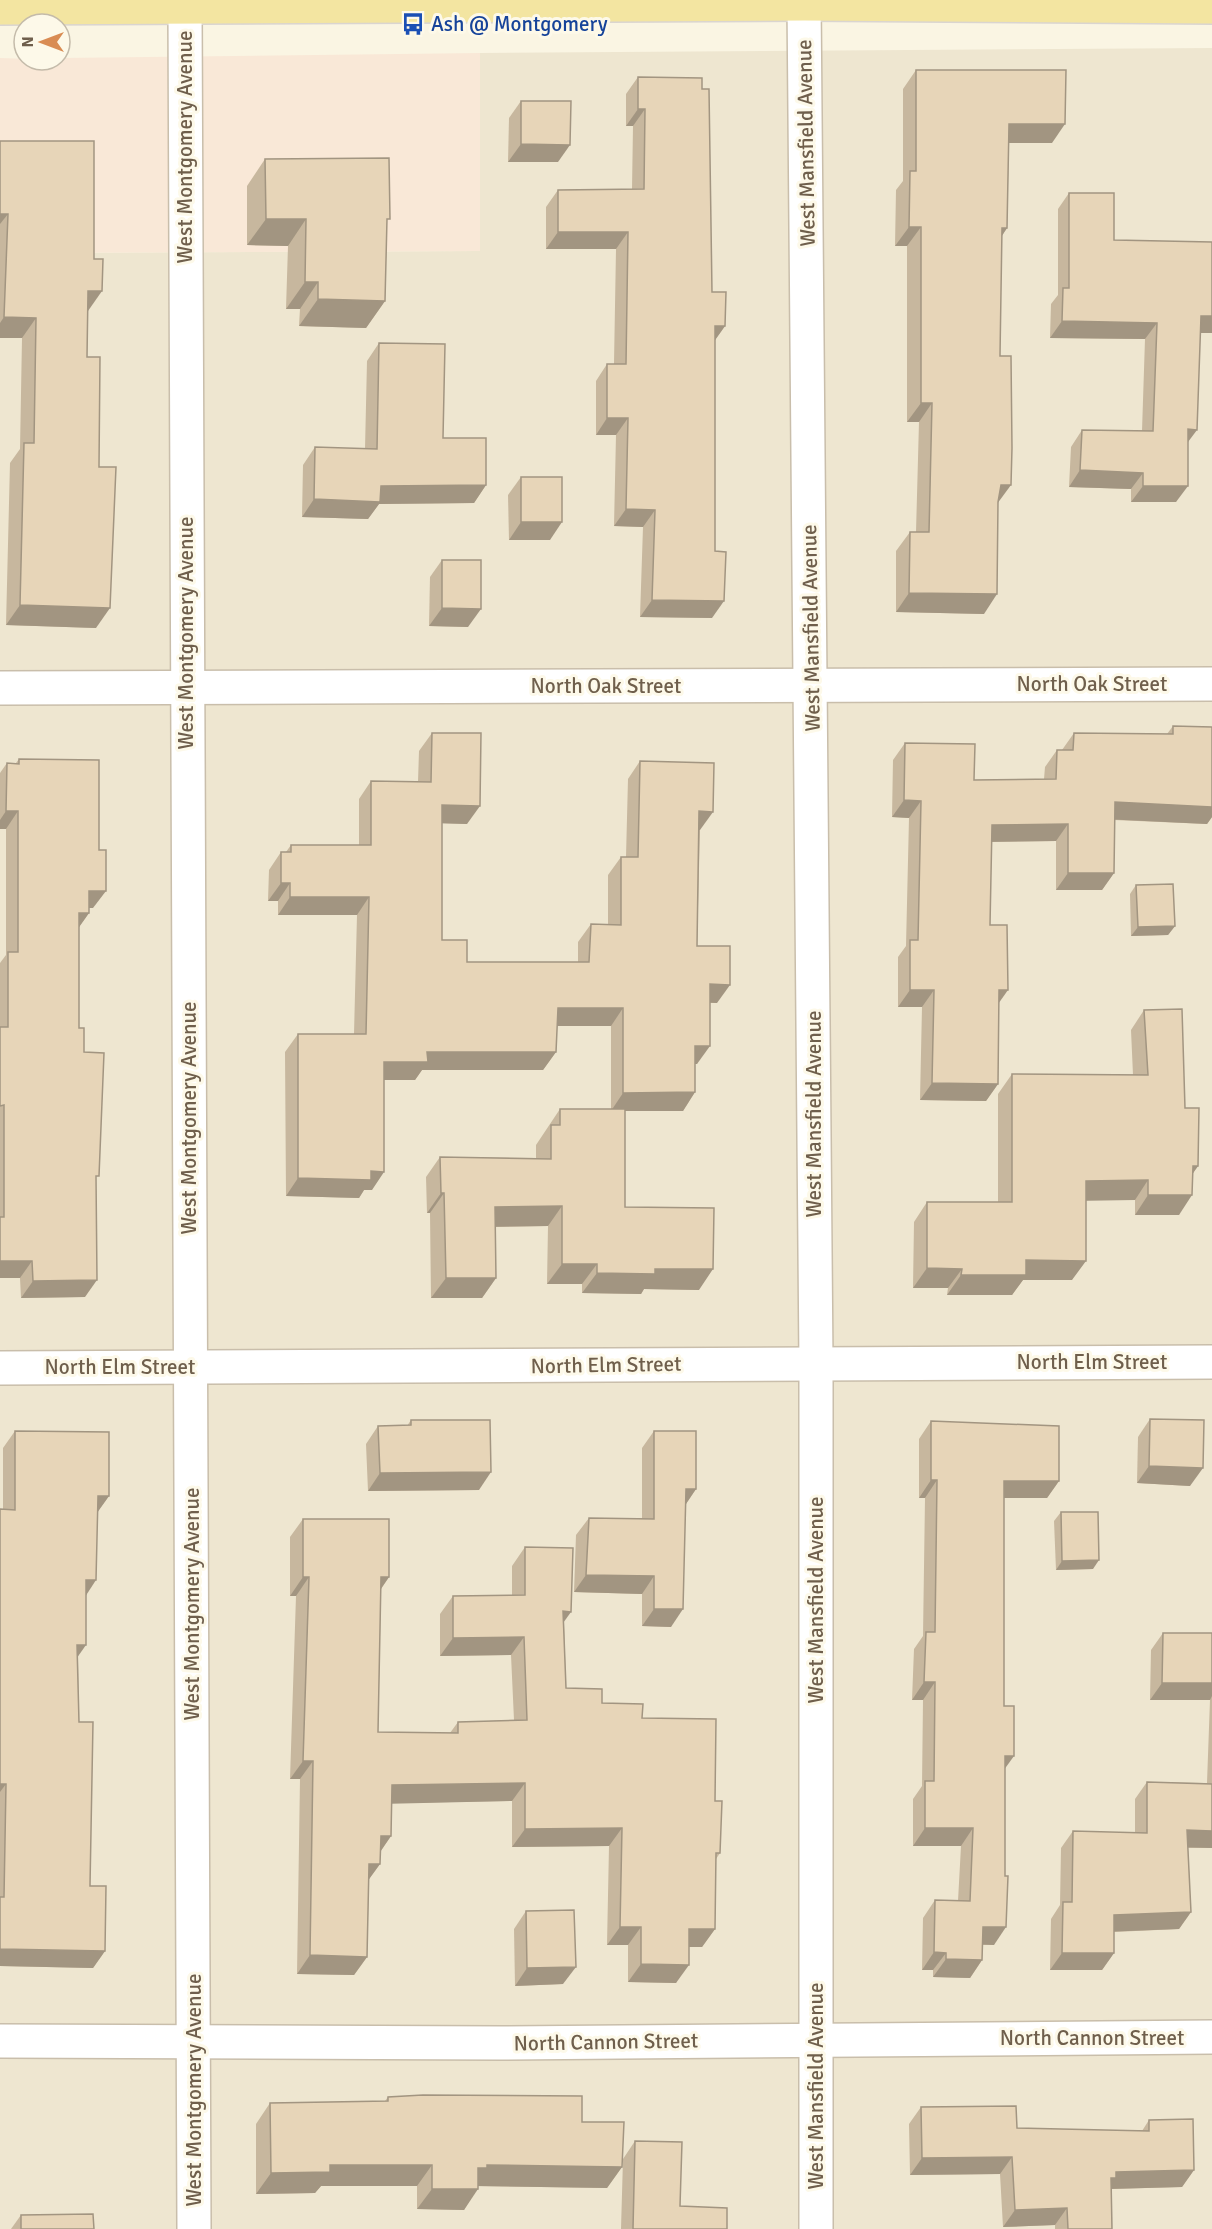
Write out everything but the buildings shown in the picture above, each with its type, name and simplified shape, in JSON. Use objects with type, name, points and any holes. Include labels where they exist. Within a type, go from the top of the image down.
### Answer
[{"type":"main road","points":[[0,8],[804,2],[1212,7]]},
{"type":"street","name":"West Mansfield Avenue","points":[[804,2],[812,685],[816,1363],[816,2229]]},
{"type":"street","name":"West Montgomery Avenue","points":[[185,8],[194,2229]]},
{"type":"street","name":"North Oak Street","points":[[0,688],[1212,684]]},
{"type":"street","name":"North Elm Street","points":[[0,1368],[1212,1362]]},
{"type":"street","name":"North Cannon Street","points":[[0,2041],[500,2043],[1212,2037]]},
{"type":"shaded area","points":[[1212,48],[1212,2229],[0,2229],[0,253],[480,251],[480,53]]},
{"type":"shaded area","points":[[480,53],[480,251],[0,253],[0,58],[12,58],[12,72],[72,72],[72,58]]},
{"type":"place","name":"Ash @ Montgomery","points":[[413,24]]}]
